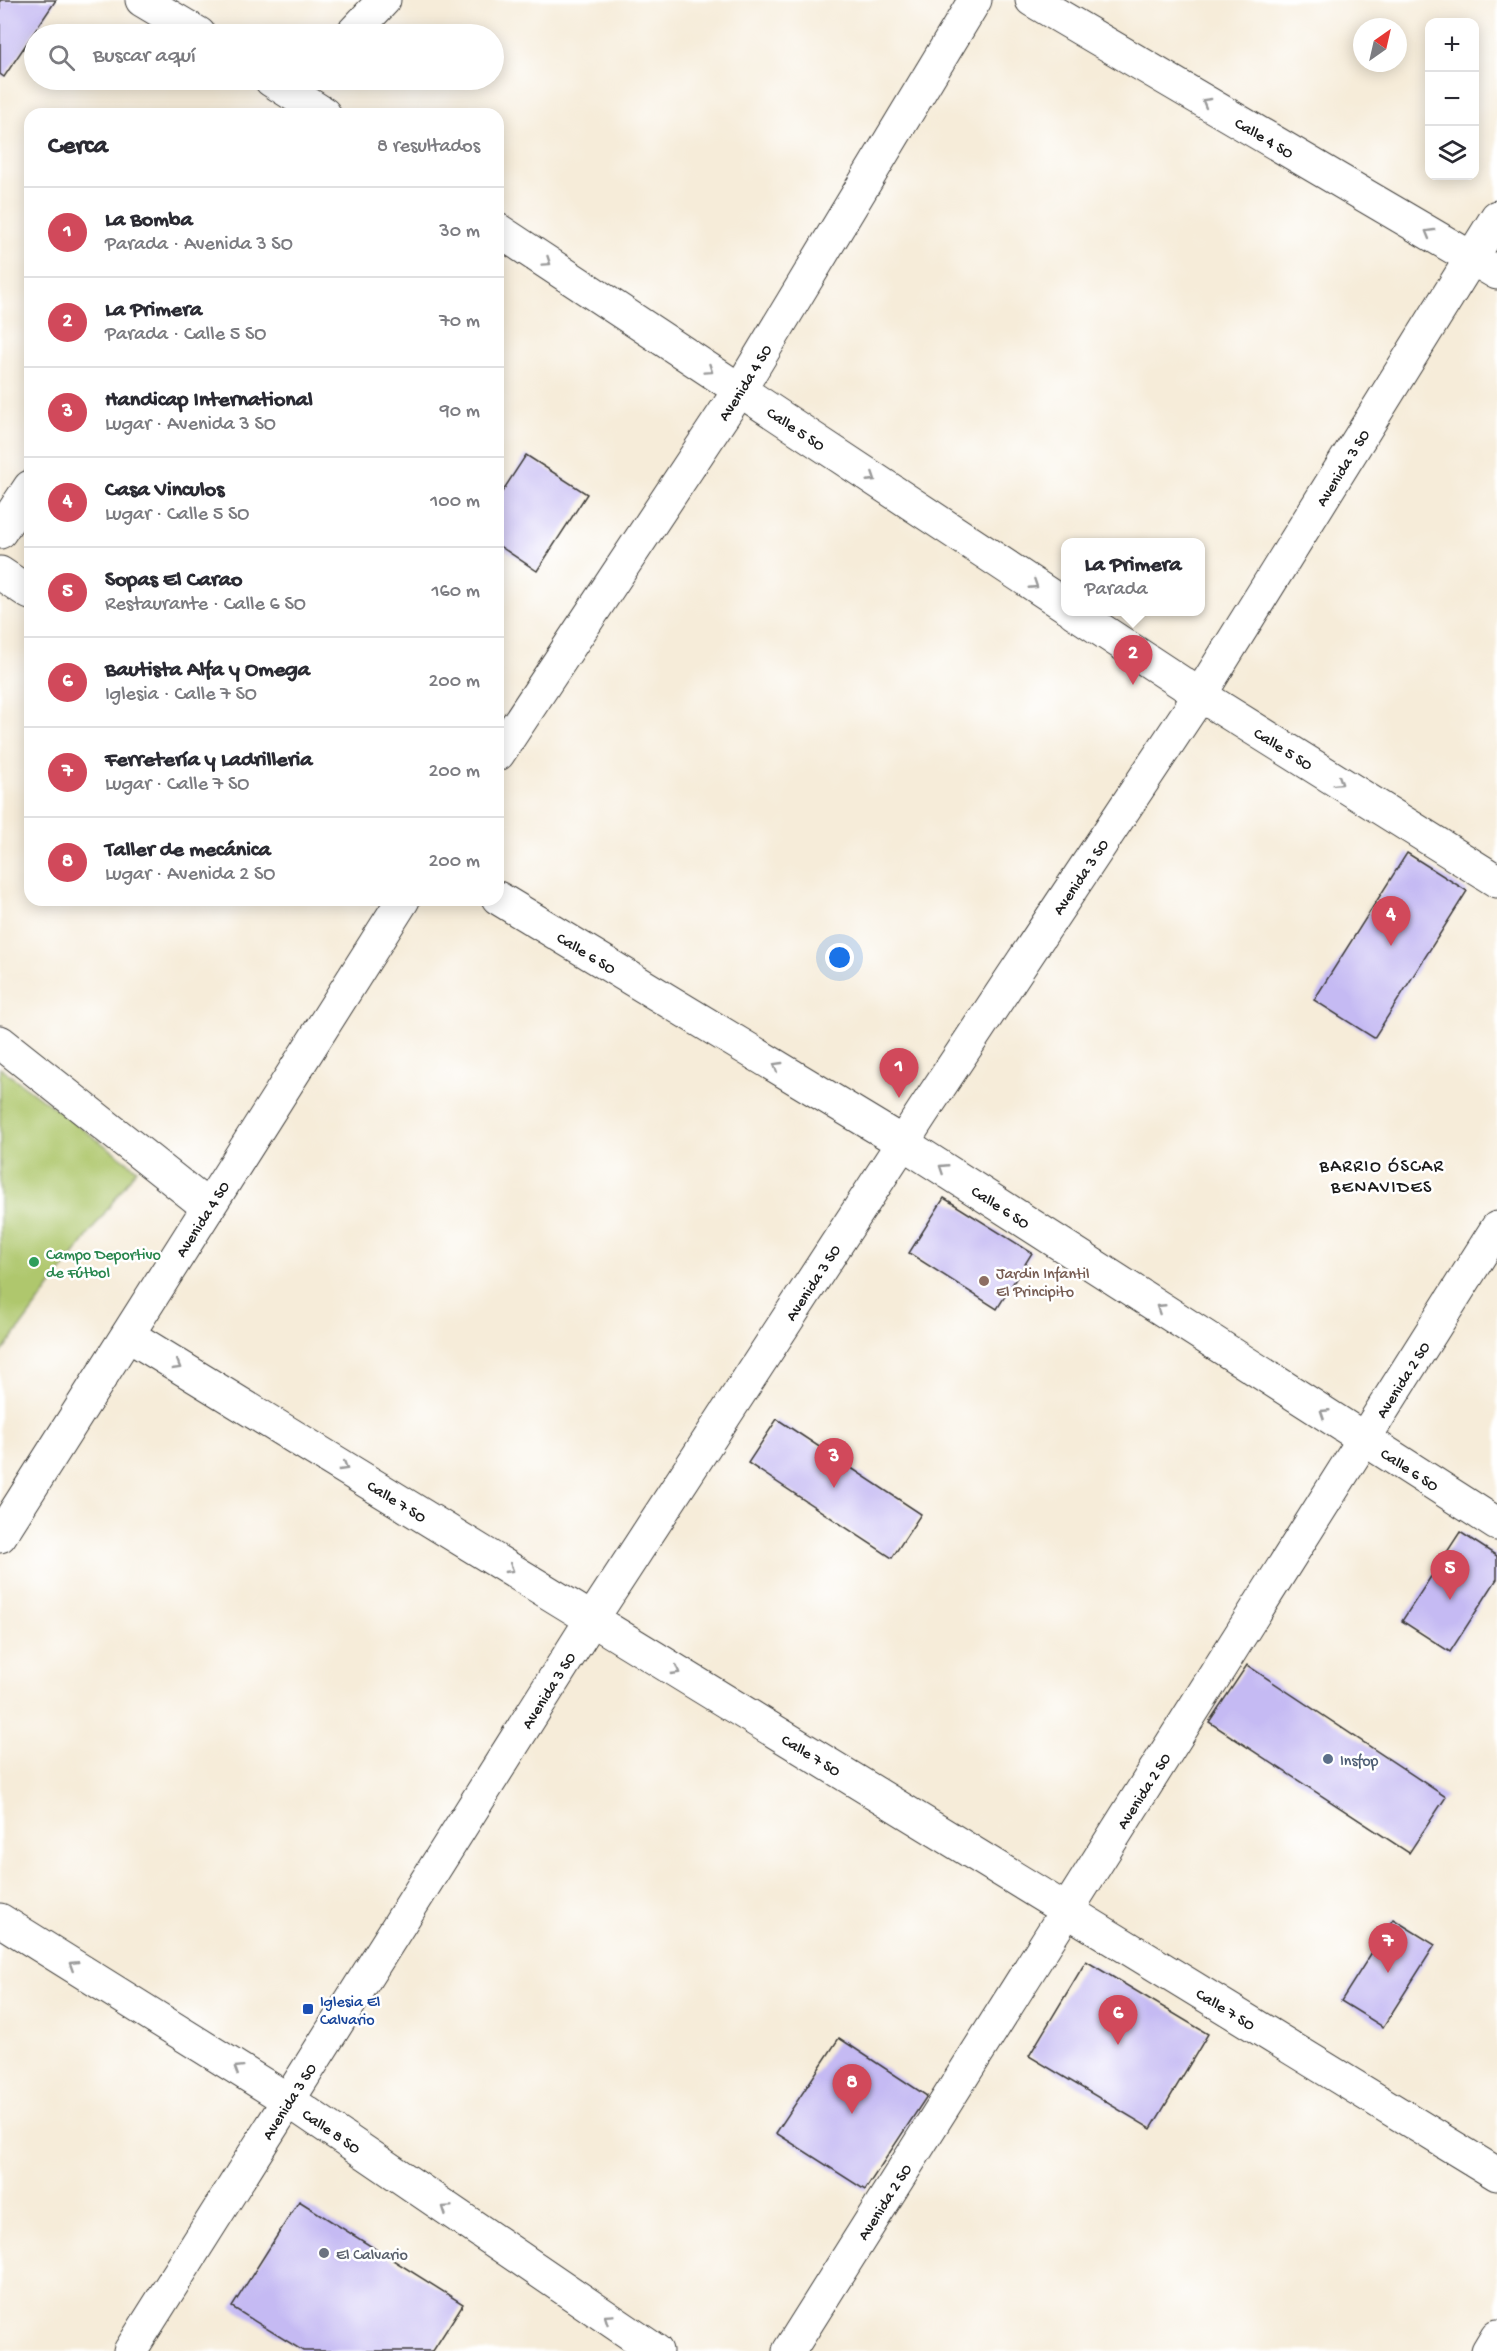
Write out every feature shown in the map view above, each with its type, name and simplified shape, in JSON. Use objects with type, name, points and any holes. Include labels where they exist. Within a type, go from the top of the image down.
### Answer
[{"type":"street","points":[[142,0],[182,24]]},
{"type":"street","points":[[361,24],[384,0]]},
{"type":"street","name":"Avenida 4 SO","points":[[504,745],[739,391],[975,0]]},
{"type":"street","name":"Calle 4 SO","points":[[1032,0],[1484,266]]},
{"type":"street","points":[[290,92],[315,108]]},
{"type":"street","name":"Avenida 3 SO","points":[[130,2351],[592,1620],[903,1143],[1484,266],[1497,217]]},
{"type":"street","name":"Calle 5 SO","points":[[504,234],[1061,603]]},
{"type":"street","points":[[0,531],[24,496]]},
{"type":"street","points":[[0,573],[24,589]]},
{"type":"street","name":"Calle 5 SO","points":[[1080,616],[1200,695],[1497,881]]},
{"type":"street","name":"Calle 6 SO","points":[[504,902],[903,1143],[1497,1524]]},
{"type":"street","name":"Avenida 4 SO","points":[[0,1536],[9,1500],[128,1335],[399,906]]},
{"type":"street","points":[[0,1042],[208,1208]]},
{"type":"street","name":"Avenida 2 SO","points":[[789,2351],[1497,1228]]},
{"type":"street","name":"Calle 7 SO","points":[[128,1335],[1497,2174]]},
{"type":"street","name":"Calle 8 SO","points":[[0,1920],[288,2100],[656,2351]]},
{"type":"street","points":[[1488,2351],[1497,2336]]},
{"type":"green space","name":"Campo Deportivo de Fútbol","points":[[0,1068],[137,1169],[0,1355]]},
{"type":"building","points":[[0,0],[56,0],[40,24],[24,24],[24,47],[4,77],[0,74]]},
{"type":"building","points":[[526,455],[587,494],[537,571],[504,549],[504,489]]},
{"type":"building","points":[[1407,853],[1467,891],[1374,1038],[1314,1000]]},
{"type":"building","name":"Jardin Infantil El Principito","points":[[944,1198],[1032,1253],[997,1309],[909,1253]]},
{"type":"building","points":[[777,1419],[921,1514],[892,1558],[748,1463]]},
{"type":"building","points":[[1460,1532],[1497,1556],[1497,1579],[1450,1652],[1402,1621]]},
{"type":"building","name":"Insfop","points":[[1247,1665],[1446,1797],[1409,1853],[1209,1722]]},
{"type":"building","points":[[1393,1919],[1435,1945],[1383,2027],[1341,2001]]},
{"type":"building","points":[[1086,1961],[1208,2034],[1151,2129],[1029,2056]]},
{"type":"building","points":[[839,2038],[927,2096],[865,2190],[776,2133]]},
{"type":"building","name":"El Calvario","points":[[299,2201],[463,2304],[433,2351],[303,2351],[232,2307]]},
{"type":"place","name":"La Primera","points":[[1133,685]]},
{"type":"place","name":"Casa Vinculos","points":[[1391,946]]},
{"type":"place","name":"La Bomba","points":[[899,1098]]},
{"type":"place","name":"Campo Deportivo de Fútbol","points":[[34,1262]]},
{"type":"place","name":"Jardin Infantil El Principito","points":[[984,1281]]},
{"type":"place","name":"Handicap International","points":[[834,1488]]},
{"type":"place","name":"Sopas El Carao","points":[[1450,1600]]},
{"type":"place","name":"Insfop","points":[[1328,1759]]},
{"type":"place","name":"Ferretería y Ladrilleria","points":[[1388,1973]]},
{"type":"place","name":"Iglesia El Calvario","points":[[308,2009]]},
{"type":"place","name":"Bautista Alfa y Omega","points":[[1118,2045]]},
{"type":"place","name":"Taller de mecánica","points":[[852,2114]]},
{"type":"place","name":"El Calvario","points":[[324,2253]]},
{"type":"district","name":"BARRIO ÓSCAR BENAVIDES","points":[[1382,1175]]}]
